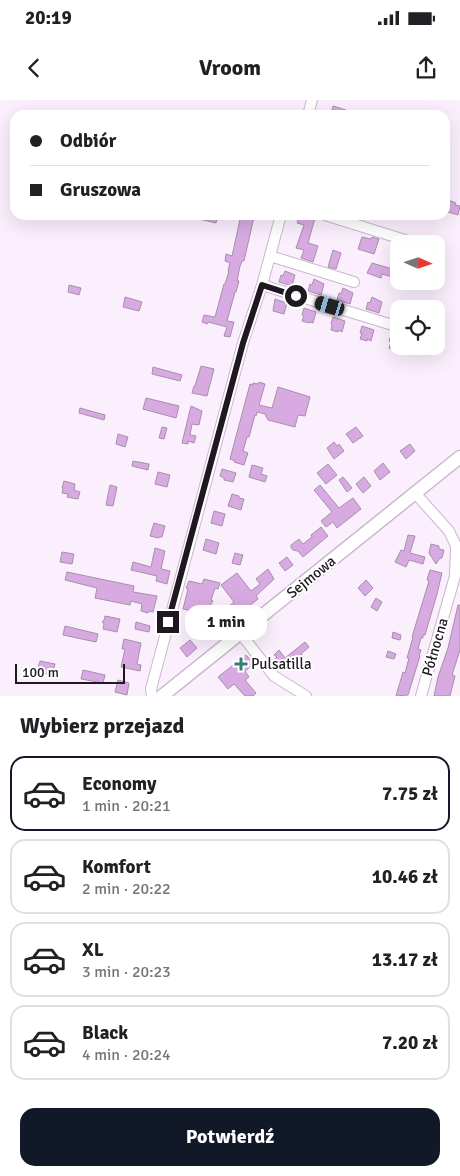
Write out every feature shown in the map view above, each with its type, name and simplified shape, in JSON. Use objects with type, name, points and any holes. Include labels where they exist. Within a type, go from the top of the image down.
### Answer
[{"type":"main road","name":"Sejmowa","points":[[162,696],[460,457]]},
{"type":"street","points":[[152,696],[150,689],[187,551],[243,343],[262,285],[280,220]]},
{"type":"street","points":[[341,220],[390,236]]},
{"type":"street","points":[[270,256],[354,282]]},
{"type":"street","points":[[262,285],[390,324]]},
{"type":"street","name":"Północna","points":[[415,494],[449,532],[456,546],[455,576],[421,696]]},
{"type":"street","points":[[240,633],[274,676],[306,696]]},
{"type":"building","points":[[333,106],[346,110],[332,110]]},
{"type":"building","points":[[450,201],[460,206],[458,215],[450,213]]},
{"type":"building","points":[[204,220],[217,220],[216,223]]},
{"type":"building","points":[[240,220],[253,220],[244,261],[242,261],[240,266],[237,281],[239,281],[227,321],[234,322],[230,337],[224,336],[227,327],[202,322],[204,315],[215,317],[229,271],[230,263],[225,261],[226,254],[232,256]]},
{"type":"building","points":[[298,220],[314,220],[308,243],[318,246],[313,262],[301,258],[304,250],[296,248],[304,225],[297,223]]},
{"type":"building","points":[[362,237],[379,239],[374,254],[358,249]]},
{"type":"building","points":[[333,250],[341,253],[336,269],[328,267]]},
{"type":"building","points":[[372,263],[390,268],[390,276],[382,274],[381,278],[367,273]]},
{"type":"building","points":[[285,271],[295,275],[292,286],[279,282],[281,275],[283,276]]},
{"type":"building","points":[[314,279],[324,284],[321,295],[308,291]]},
{"type":"building","points":[[69,285],[81,288],[79,295],[68,292]]},
{"type":"building","points":[[343,288],[353,293],[350,304],[337,300]]},
{"type":"building","points":[[125,297],[142,302],[139,311],[123,307]]},
{"type":"building","points":[[372,297],[382,302],[379,313],[366,309]]},
{"type":"building","points":[[275,299],[287,303],[284,314],[273,311]]},
{"type":"building","points":[[304,308],[316,312],[313,323],[302,321]]},
{"type":"building","points":[[333,317],[345,321],[342,332],[331,330]]},
{"type":"building","points":[[362,326],[374,330],[371,341],[360,339]]},
{"type":"building","points":[[201,366],[214,369],[207,396],[192,393]]},
{"type":"building","points":[[153,367],[182,375],[180,381],[152,374]]},
{"type":"building","points":[[259,382],[265,384],[259,405],[272,408],[278,387],[310,397],[305,416],[298,415],[295,427],[268,420],[265,414],[257,412],[243,451],[248,453],[244,465],[230,459],[250,384],[258,384]]},
{"type":"building","points":[[146,398],[179,406],[176,418],[143,409]]},
{"type":"building","points":[[191,406],[202,411],[199,425],[192,424],[190,435],[196,436],[194,443],[188,441],[188,444],[182,443]]},
{"type":"building","points":[[80,408],[105,415],[104,420],[79,413]]},
{"type":"building","points":[[162,427],[167,428],[164,439],[159,438]]},
{"type":"building","points":[[356,427],[363,436],[353,443],[346,434]]},
{"type":"building","points":[[118,434],[128,437],[125,447],[116,444]]},
{"type":"building","points":[[334,442],[337,446],[339,444],[344,451],[334,459],[327,448]]},
{"type":"building","points":[[410,444],[415,451],[406,459],[400,451]]},
{"type":"building","points":[[133,461],[149,464],[148,470],[132,466]]},
{"type":"building","points":[[383,463],[390,472],[380,480],[374,471]]},
{"type":"building","points":[[328,464],[337,475],[326,484],[317,473]]},
{"type":"building","points":[[252,465],[263,468],[261,474],[267,476],[265,482],[249,477]]},
{"type":"building","points":[[222,469],[236,473],[233,482],[224,480],[220,476]]},
{"type":"building","points":[[158,472],[170,475],[167,487],[155,484]]},
{"type":"building","points":[[343,477],[352,488],[347,492],[339,480]]},
{"type":"building","points":[[364,477],[371,486],[363,493],[356,484]]},
{"type":"building","points":[[64,481],[75,484],[74,490],[80,492],[78,499],[67,497],[68,494],[62,493]]},
{"type":"building","points":[[110,485],[117,487],[113,506],[106,505]]},
{"type":"building","points":[[320,485],[339,508],[353,498],[361,509],[337,528],[333,522],[326,527],[321,521],[332,512],[314,490]]},
{"type":"building","points":[[232,494],[244,499],[241,510],[228,506]]},
{"type":"building","points":[[214,511],[225,514],[222,526],[211,523]]},
{"type":"building","points":[[154,523],[165,526],[162,537],[150,536]]},
{"type":"building","points":[[321,527],[328,536],[303,557],[298,551],[293,550],[291,545],[299,539],[303,544]]},
{"type":"building","points":[[408,535],[415,536],[410,553],[425,557],[423,564],[409,560],[406,567],[395,562],[401,550],[404,551]]},
{"type":"building","points":[[206,539],[219,543],[216,554],[203,550]]},
{"type":"building","points":[[431,544],[439,546],[439,549],[444,550],[442,558],[436,564],[429,553]]},
{"type":"building","points":[[155,548],[165,551],[161,569],[170,571],[167,584],[156,581],[157,576],[131,570],[133,562],[151,567]]},
{"type":"building","points":[[62,552],[74,554],[72,564],[60,562]]},
{"type":"building","points":[[235,553],[243,555],[240,565],[232,563]]},
{"type":"building","points":[[287,557],[293,565],[285,571],[279,563]]},
{"type":"building","points":[[268,569],[274,579],[256,596],[258,599],[225,625],[217,616],[234,602],[221,585],[237,573],[251,591],[260,584],[256,579]]},
{"type":"building","points":[[430,570],[442,573],[437,594],[425,635],[421,638],[418,649],[421,650],[420,656],[408,695],[396,696],[403,672],[405,673],[412,637],[429,581],[427,580]]},
{"type":"building","points":[[67,572],[134,586],[133,592],[157,596],[153,612],[141,611],[142,604],[131,601],[130,605],[95,598],[97,588],[65,580]]},
{"type":"building","points":[[204,579],[220,583],[218,589],[215,588],[211,600],[213,601],[202,618],[196,617],[197,612],[183,609],[189,581],[202,584]]},
{"type":"building","points":[[366,580],[373,588],[365,596],[358,588]]},
{"type":"building","points":[[376,598],[382,602],[377,611],[371,607]]},
{"type":"building","points":[[458,605],[460,605],[460,650],[452,675],[455,676],[450,696],[434,696],[448,648]]},
{"type":"building","points":[[105,616],[120,619],[117,632],[103,629],[104,624],[102,622]]},
{"type":"building","points":[[136,622],[150,626],[149,632],[135,629]]},
{"type":"building","points":[[65,626],[98,634],[96,642],[63,635]]},
{"type":"building","points":[[393,632],[401,635],[400,640],[392,638]]},
{"type":"building","points":[[124,639],[141,643],[137,664],[141,665],[140,671],[121,667],[125,649],[122,649]]},
{"type":"building","points":[[190,640],[197,648],[187,657],[180,648]]},
{"type":"building","points":[[305,642],[309,647],[301,654],[304,657],[293,668],[289,663],[282,670],[274,660],[277,657],[274,655],[279,650],[285,658]]},
{"type":"building","points":[[388,651],[396,654],[394,659],[386,657]]},
{"type":"building","points":[[246,655],[254,664],[245,671],[249,677],[245,680],[256,693],[253,696],[245,696],[234,684],[228,689],[218,677]]},
{"type":"building","points":[[40,661],[55,664],[52,675],[37,672]]},
{"type":"building","points":[[83,670],[105,675],[103,683],[81,679]]},
{"type":"building","points":[[118,680],[129,683],[127,695],[115,692]]},
{"type":"place","name":"Pulsatilla","points":[[241,664]]},
{"type":"route","points":[[168,622],[243,343],[262,285],[296,296]]}]
